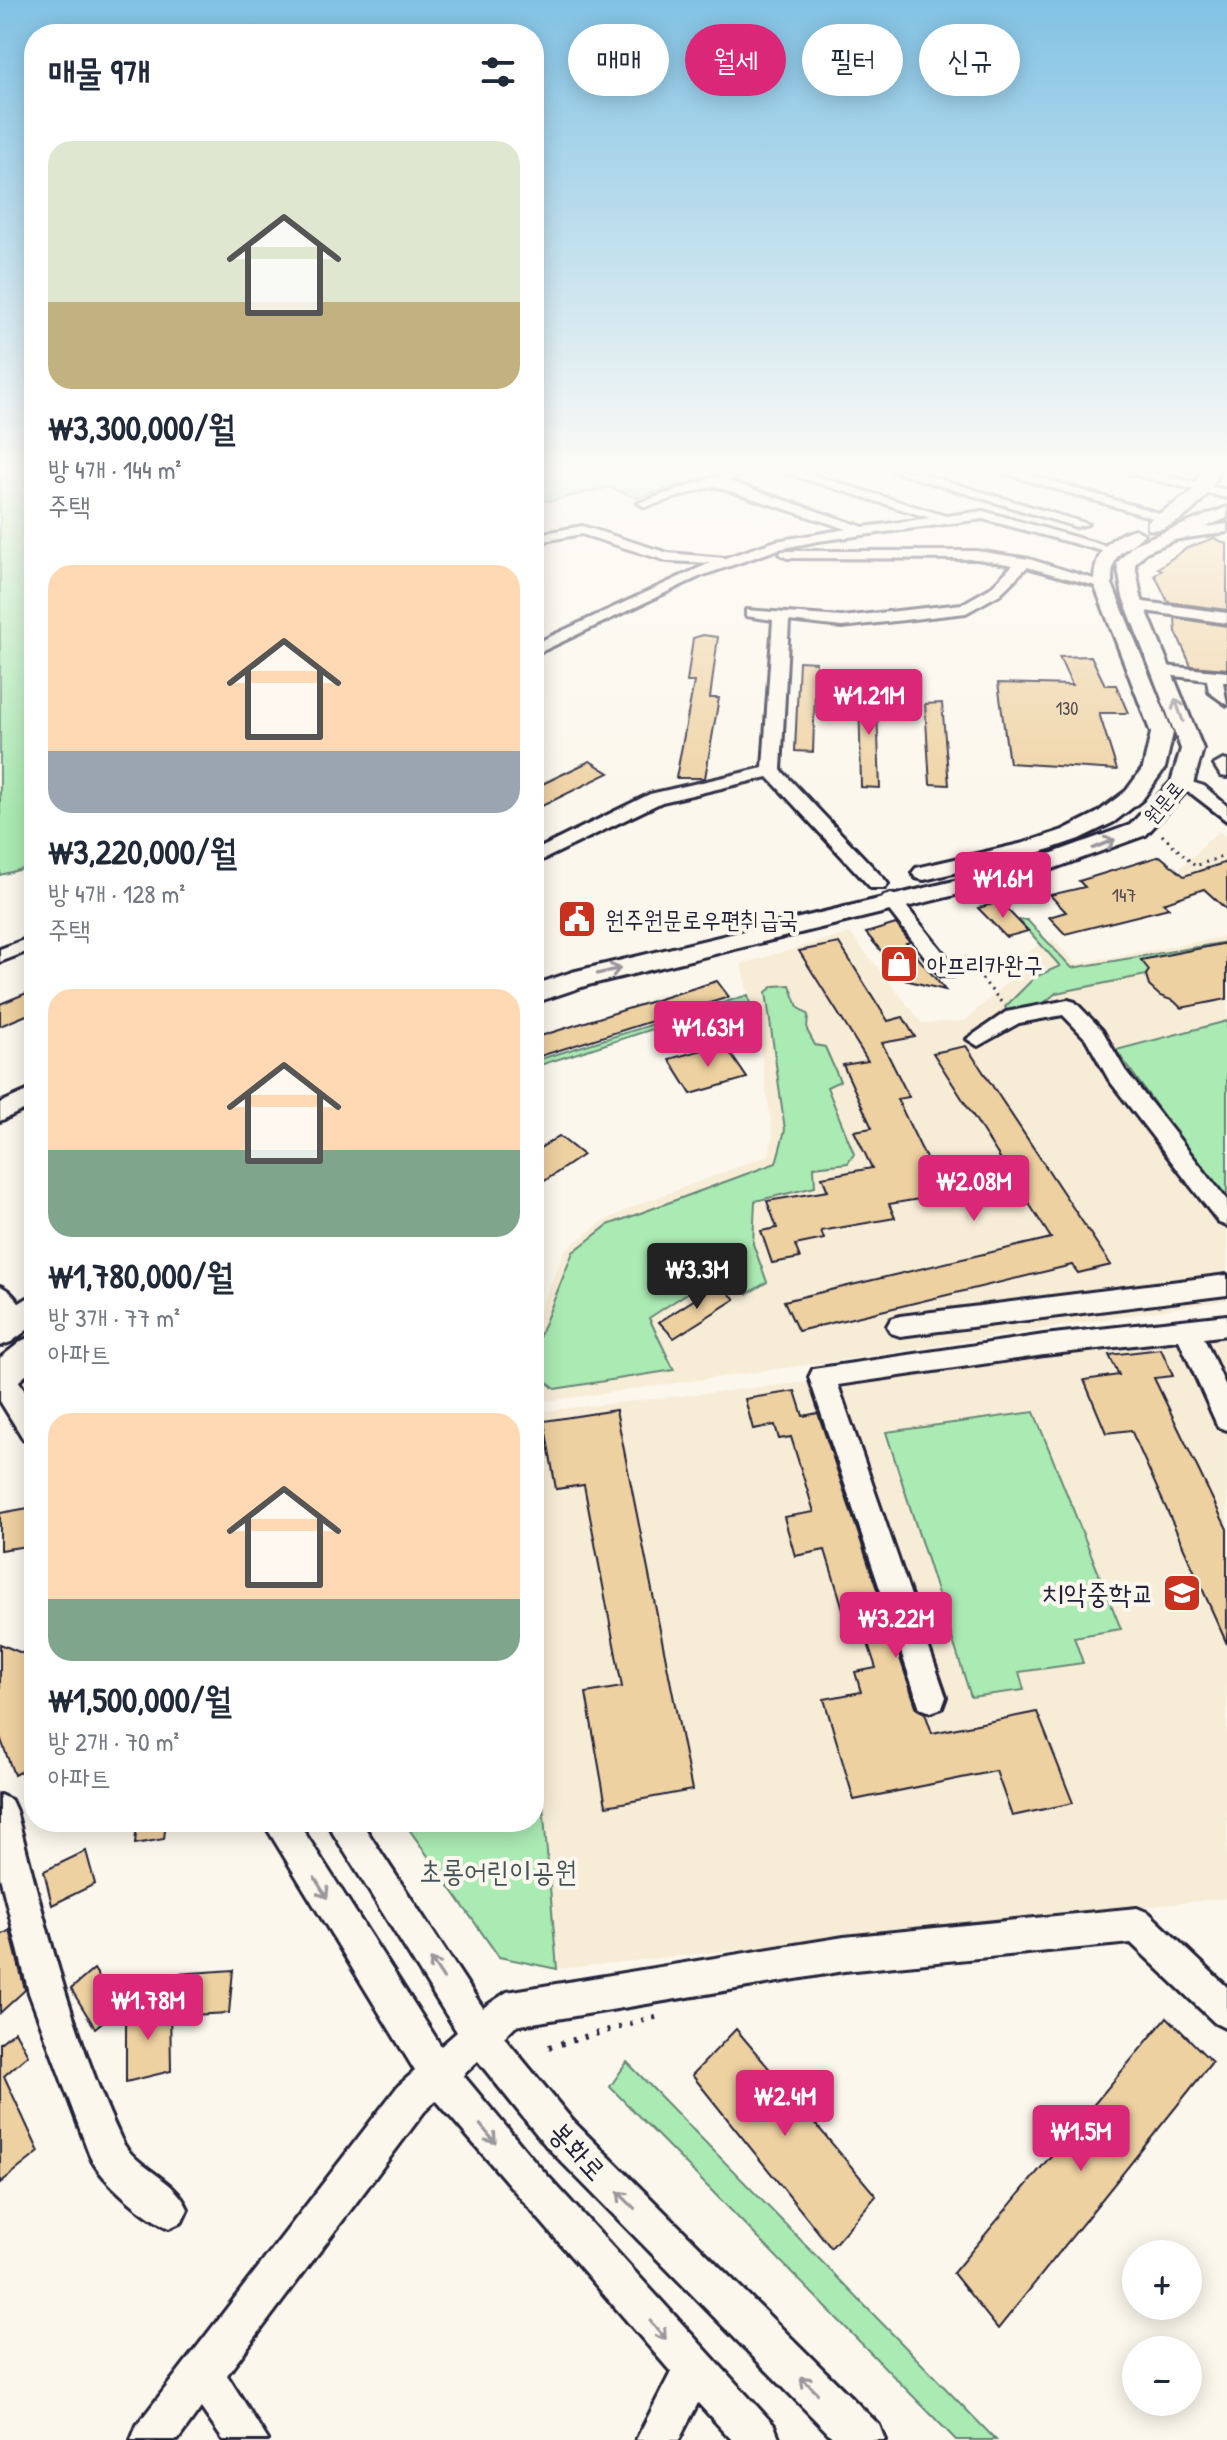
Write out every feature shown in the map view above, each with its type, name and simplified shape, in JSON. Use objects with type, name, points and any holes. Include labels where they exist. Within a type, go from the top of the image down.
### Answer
[{"type":"main road","name":"원문로","points":[[544,991],[1069,835],[1131,802],[1152,774],[1161,748],[1162,733],[1103,585]]},
{"type":"main road","name":"원문로","points":[[544,970],[884,892],[1025,871],[1093,849],[1138,830],[1182,784],[1192,749],[1128,585]]},
{"type":"main road","points":[[1152,774],[1182,784]]},
{"type":"main road","points":[[0,1377],[20,1325]]},
{"type":"street","points":[[544,645],[603,614],[672,585]]},
{"type":"street","points":[[751,613],[842,622],[966,608],[1001,585]]},
{"type":"street","points":[[1136,606],[1227,618]]},
{"type":"street","points":[[781,618],[772,771],[884,892],[947,971]]},
{"type":"street","points":[[1164,671],[1221,677],[1215,689],[1227,700]]},
{"type":"street","points":[[544,853],[656,798],[772,771]]},
{"type":"street","points":[[1182,784],[1198,790],[1227,816]]},
{"type":"street","points":[[0,956],[24,946]]},
{"type":"street","points":[[978,1039],[1013,1017],[1068,1007],[1094,1035],[1117,1075],[1227,1217]]},
{"type":"street","points":[[0,1113],[24,1101]]},
{"type":"street","points":[[900,1326],[1227,1285]]},
{"type":"street","points":[[931,1697],[822,1377],[1227,1325]]},
{"type":"street","points":[[1187,1329],[1227,1419]]},
{"type":"street","points":[[0,1377],[24,1416]]},
{"type":"street","points":[[0,1811],[46,1993],[109,2156],[169,2209]]},
{"type":"street","points":[[285,1832],[438,2074],[693,2371],[759,2440]]},
{"type":"street","name":"봉화로","points":[[348,1832],[479,2034],[560,2134],[864,2440]]},
{"type":"street","points":[[152,2440],[411,2099],[507,2010],[844,1954],[1137,1925],[1227,2011]]},
{"type":"street","points":[[657,2440],[693,2371]]},
{"type":"street","points":[[203,2375],[247,2440]]},
{"type":"path","points":[[1162,835],[1195,866],[1227,855]]},
{"type":"path","points":[[971,965],[1007,1009]]},
{"type":"path","points":[[549,2047],[659,2016],[655,1985]]},
{"type":"shaded area","points":[[1219,831],[1227,838],[1227,911],[1179,869]]},
{"type":"shaded area","points":[[850,933],[922,1023],[965,1021],[1021,969],[1020,955],[1053,939],[1076,964],[1227,936],[1227,1300],[883,1354],[547,1401],[544,1395],[544,1300],[565,1250],[602,1222],[637,1205],[769,1155],[773,1136],[760,1045],[741,964]]},
{"type":"shaded area","points":[[1227,1336],[1227,1898],[557,1969],[544,1817],[544,1411]]},
{"type":"green space","points":[[0,585],[24,585],[24,869],[0,875]]},
{"type":"green space","points":[[1019,920],[1027,920],[1072,968],[1227,942],[1227,959],[1056,993],[1026,1018],[1013,1021],[1005,1007],[1035,977],[1060,966]]},
{"type":"green space","points":[[790,985],[798,1007],[808,1015],[807,1030],[815,1045],[825,1047],[840,1081],[827,1087],[854,1154],[848,1163],[814,1167],[815,1187],[755,1201],[753,1244],[767,1282],[747,1294],[712,1277],[649,1318],[674,1370],[555,1389],[544,1380],[544,1325],[573,1252],[608,1225],[776,1163],[785,1130],[766,992],[774,986]]},
{"type":"green space","points":[[748,995],[752,1014],[740,1005],[725,1006],[544,1064],[544,1058]]},
{"type":"green space","points":[[1227,1021],[1227,1204],[1116,1050]]},
{"type":"green space","points":[[1034,1412],[1121,1629],[1074,1637],[1083,1663],[1019,1672],[1024,1690],[971,1697],[886,1432]]},
{"type":"green space","name":"초롱어린이공원","points":[[544,1817],[557,1969],[499,1957],[411,1832],[544,1832]]},
{"type":"green space","points":[[627,2062],[996,2440],[956,2440],[610,2087]]},
{"type":"building","points":[[1160,585],[1227,585],[1227,610],[1168,602]]},
{"type":"building","points":[[1175,618],[1227,626],[1227,669],[1191,666],[1176,632]]},
{"type":"building","points":[[703,635],[718,637],[710,698],[719,698],[705,778],[676,778],[694,682],[687,682],[693,638]]},
{"type":"building","points":[[1091,656],[1105,685],[1116,685],[1128,713],[1099,713],[1117,770],[1009,763],[998,683],[1072,685],[1059,657]]},
{"type":"building","points":[[799,661],[816,662],[813,752],[795,751]]},
{"type":"building","points":[[876,684],[880,788],[861,787],[859,685]]},
{"type":"building","points":[[942,703],[949,785],[930,784],[925,704]]},
{"type":"building","points":[[590,761],[609,773],[544,805],[544,783]]},
{"type":"building","points":[[1160,856],[1184,876],[1227,862],[1227,910],[1204,889],[1163,903],[1169,908],[1065,934],[1049,917],[1066,912],[1050,895],[1085,887],[1079,881]]},
{"type":"building","points":[[1000,902],[1028,931],[1006,937],[978,908]]},
{"type":"building","points":[[896,924],[910,942],[906,943],[945,990],[905,980],[866,933]]},
{"type":"building","points":[[839,943],[888,1021],[903,1017],[915,1037],[882,1043],[909,1097],[897,1099],[944,1195],[889,1204],[895,1218],[821,1231],[824,1239],[795,1245],[800,1258],[772,1263],[761,1231],[777,1228],[767,1201],[828,1191],[822,1177],[872,1168],[854,1131],[872,1128],[843,1065],[868,1061],[799,951]]},
{"type":"building","points":[[1227,943],[1227,999],[1181,1008],[1149,986],[1146,975],[1149,970],[1141,960]]},
{"type":"building","points":[[717,981],[729,997],[544,1055],[544,1035]]},
{"type":"building","points":[[24,994],[24,1016],[0,1026],[0,1004]]},
{"type":"building","points":[[724,1044],[747,1078],[691,1094],[669,1059]]},
{"type":"building","points":[[966,1046],[1111,1265],[1078,1273],[1072,1265],[798,1331],[784,1301],[1051,1238],[933,1053]]},
{"type":"building","points":[[559,1136],[583,1155],[544,1181],[544,1146]]},
{"type":"building","points":[[719,1284],[735,1299],[674,1338],[659,1322]]},
{"type":"building","points":[[1161,1349],[1173,1376],[1154,1378],[1227,1529],[1227,1644],[1131,1430],[1106,1433],[1084,1380],[1119,1375],[1109,1355]]},
{"type":"building","points":[[795,1391],[803,1416],[818,1413],[917,1709],[925,1713],[932,1733],[1037,1712],[1073,1803],[1012,1816],[996,1771],[854,1800],[824,1699],[861,1692],[855,1672],[876,1668],[857,1610],[844,1612],[825,1550],[795,1556],[784,1517],[814,1512],[791,1437],[779,1439],[775,1425],[753,1429],[745,1399]]},
{"type":"building","points":[[616,1410],[692,1790],[606,1806],[586,1693],[622,1687],[584,1485],[556,1489],[544,1421]]},
{"type":"building","points":[[24,1509],[24,1546],[0,1550],[0,1513]]},
{"type":"building","points":[[0,1644],[24,1654],[24,1770],[14,1775],[0,1737]]},
{"type":"building","points":[[136,1832],[165,1832],[164,1839],[135,1844]]},
{"type":"building","points":[[86,1851],[95,1884],[52,1905],[44,1871]]},
{"type":"building","points":[[10,1930],[25,1990],[0,2013],[0,1936]]},
{"type":"building","points":[[94,1969],[119,2008],[95,2028],[71,1989]]},
{"type":"building","points":[[233,1970],[229,2013],[172,2016],[177,1974]]},
{"type":"building","points":[[170,2002],[171,2071],[126,2082],[126,2012]]},
{"type":"building","points":[[1167,2017],[1212,2062],[998,2329],[953,2273]]},
{"type":"building","points":[[736,2029],[876,2196],[831,2248],[692,2075]]},
{"type":"building","points":[[15,2031],[28,2055],[4,2076],[39,2152],[0,2183],[0,2043]]},
{"type":"place","name":"원주원문로우편취급국","points":[[577,919]]},
{"type":"place","name":"아프리카완구","points":[[899,964]]},
{"type":"place","name":"치악중학교","points":[[1182,1593]]}]
